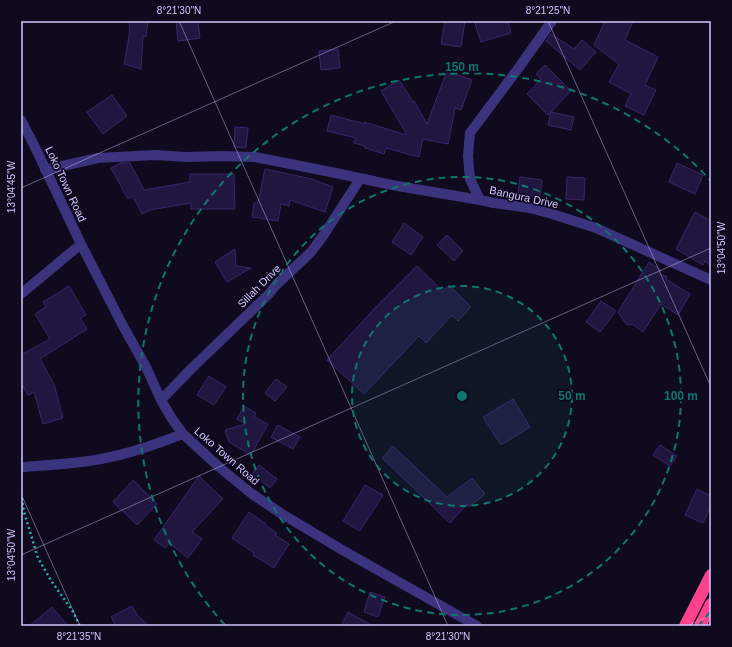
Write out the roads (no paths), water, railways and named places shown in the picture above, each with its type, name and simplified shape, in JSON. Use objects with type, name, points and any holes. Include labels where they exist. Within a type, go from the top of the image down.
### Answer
[{"type":"highway","points":[[685,626],[711,575]]},
{"type":"highway","points":[[700,626],[711,604]]},
{"type":"street","name":"Bangura Drive","points":[[552,21],[470,133],[468,156],[470,179],[480,200],[530,208],[596,228],[711,280]]},
{"type":"street","name":"Loko Town Road","points":[[21,120],[81,244],[123,326],[146,366],[161,400],[183,434],[218,467],[252,494],[282,514],[344,552],[477,626]]},
{"type":"street","points":[[46,170],[98,158],[155,155],[186,157],[255,157],[360,179],[480,200]]},
{"type":"street","name":"Sillah Drive","points":[[161,400],[311,252],[360,179]]},
{"type":"street","points":[[21,294],[81,244]]},
{"type":"street","points":[[21,467],[100,459],[131,452],[183,434]]}]
